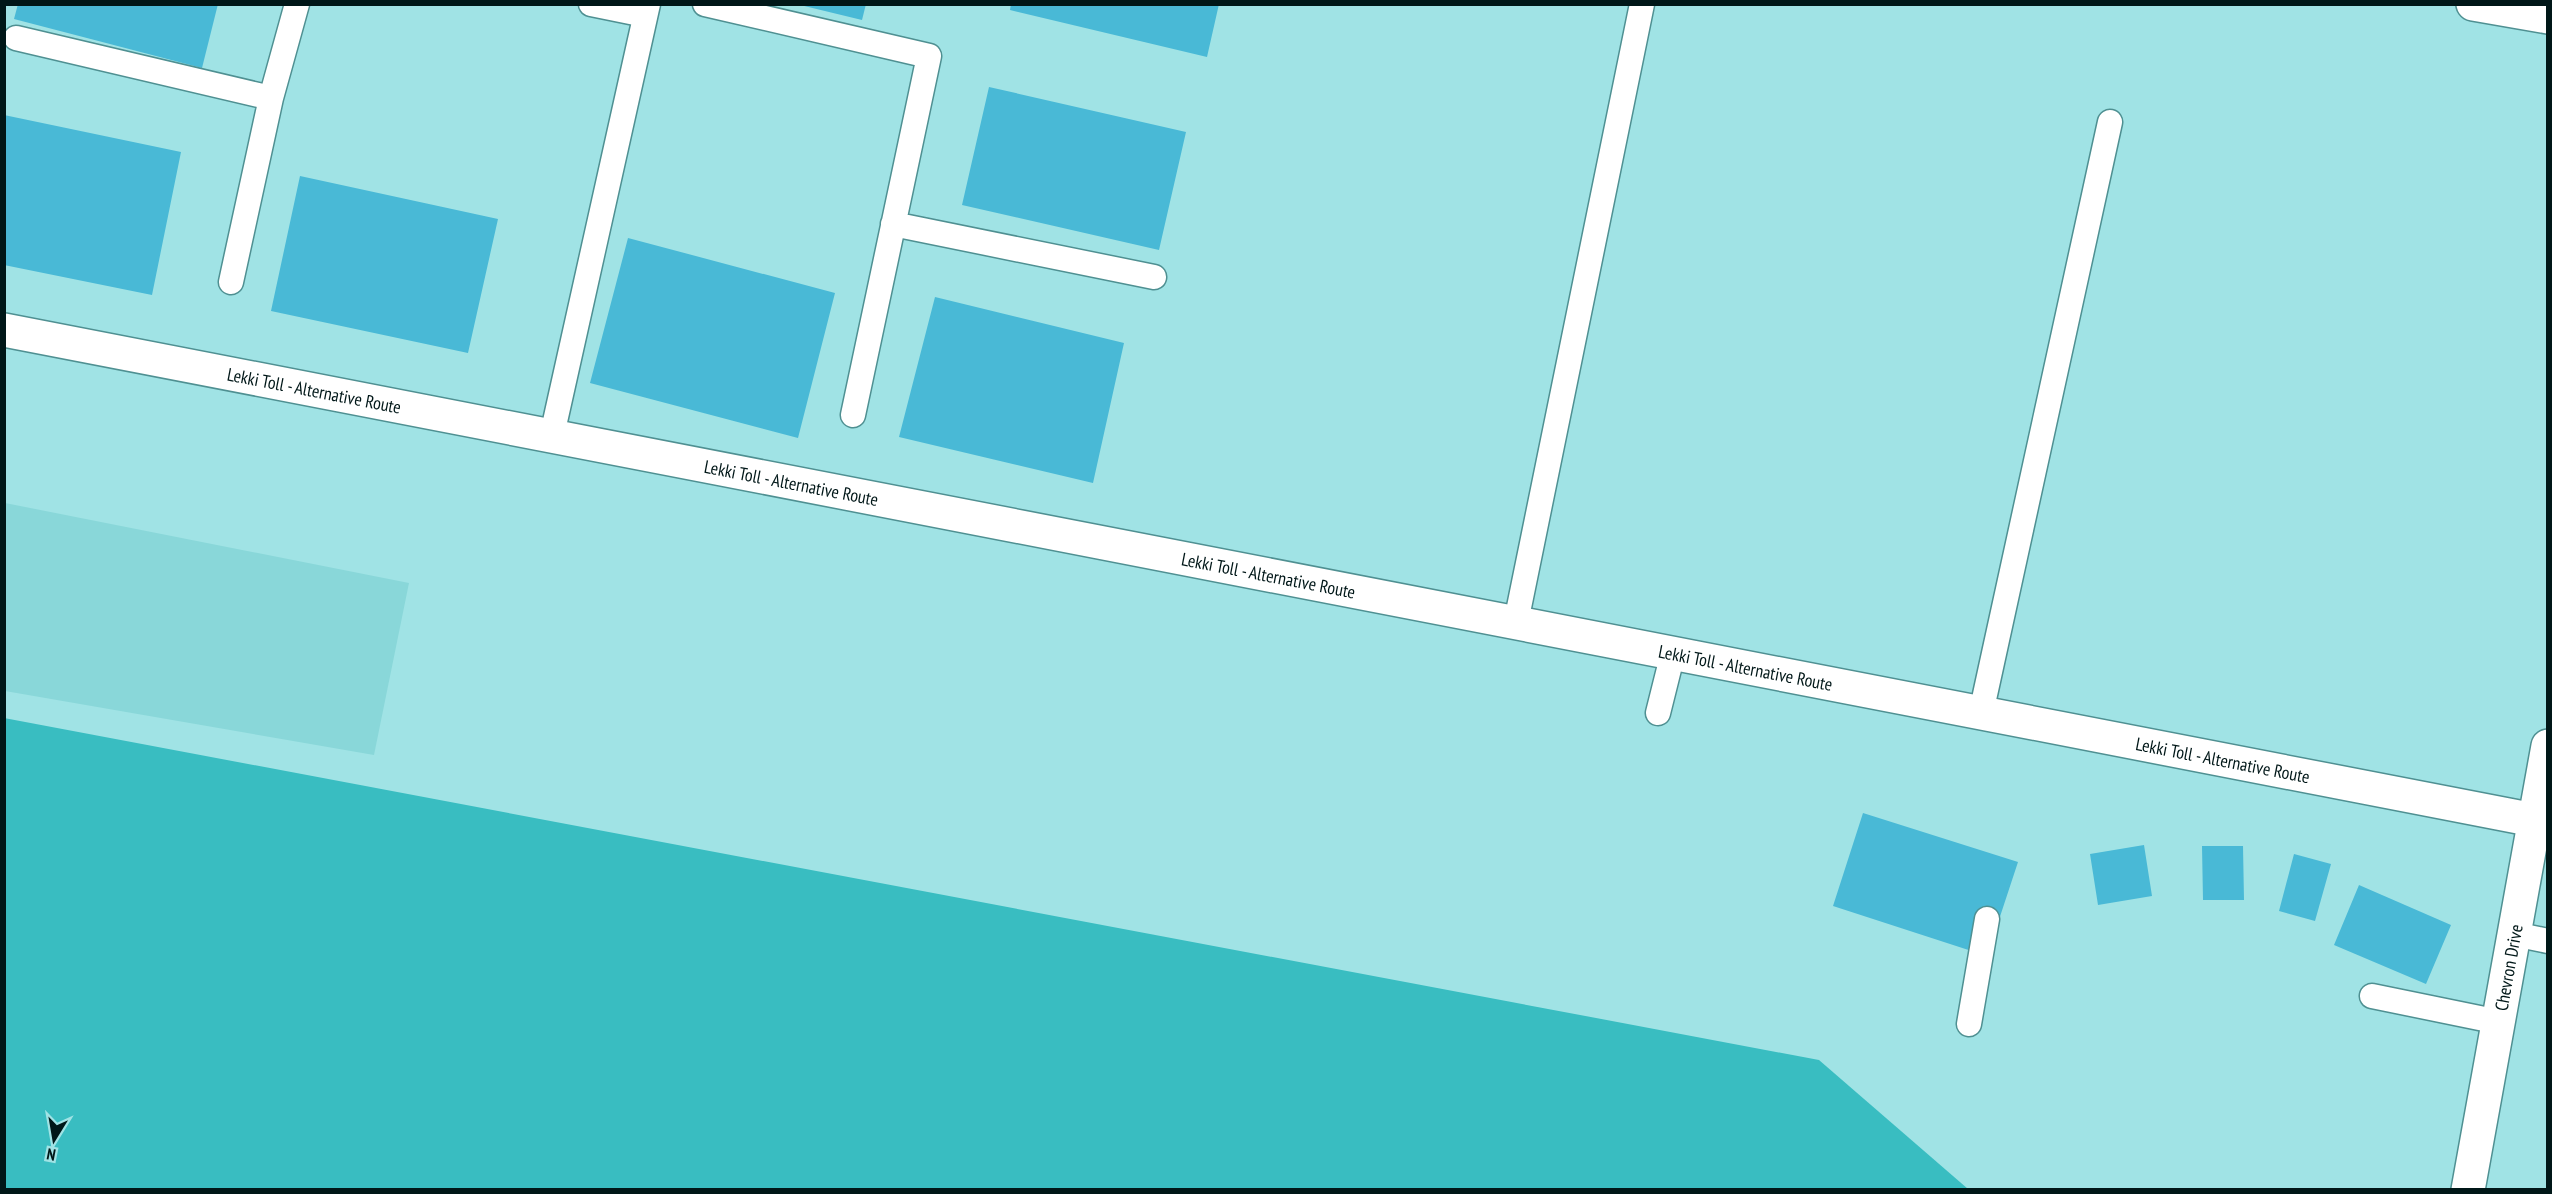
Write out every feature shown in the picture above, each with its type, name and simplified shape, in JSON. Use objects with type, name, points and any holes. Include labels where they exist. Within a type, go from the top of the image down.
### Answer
[{"type":"street","points":[[2473,4],[2547,17]]},
{"type":"street","name":"Lekki Toll - Alternative Route","points":[[4,330],[1981,713],[2541,817]]},
{"type":"street","name":"Chevron Drive","points":[[2468,1190],[2514,934],[2541,817],[2547,746]]},
{"type":"lane","points":[[231,282],[272,98],[297,4]]},
{"type":"lane","points":[[552,435],[646,10],[591,4]]},
{"type":"lane","points":[[705,4],[929,56],[853,415]]},
{"type":"lane","points":[[1516,622],[1642,4]]},
{"type":"lane","points":[[16,38],[272,98]]},
{"type":"lane","points":[[1981,713],[2110,122]]},
{"type":"lane","points":[[893,224],[1154,277]]},
{"type":"lane","points":[[1658,714],[1673,653]]},
{"type":"lane","points":[[1969,1024],[1987,919]]},
{"type":"lane","points":[[2514,934],[2547,941]]},
{"type":"lane","points":[[2372,996],[2499,1022]]},
{"type":"shaded area","points":[[5,503],[409,583],[374,755],[5,691]]},
{"type":"shaded area","points":[[4,718],[1819,1060],[1968,1189],[5,1189]]},
{"type":"building","points":[[18,4],[218,4],[202,68],[14,19]]},
{"type":"building","points":[[796,4],[866,4],[862,20]]},
{"type":"building","points":[[1011,4],[1219,4],[1207,57],[1010,10]]},
{"type":"building","points":[[989,87],[1186,132],[1159,250],[962,205]]},
{"type":"building","points":[[4,115],[181,152],[152,295],[4,265]]},
{"type":"building","points":[[300,176],[498,219],[468,353],[271,311]]},
{"type":"building","points":[[628,238],[835,293],[798,438],[590,383]]},
{"type":"building","points":[[935,297],[1124,343],[1093,483],[899,437]]},
{"type":"building","points":[[1863,813],[2018,862],[1987,956],[1833,906]]},
{"type":"building","points":[[2144,845],[2152,896],[2098,905],[2090,854]]},
{"type":"building","points":[[2202,846],[2243,846],[2244,900],[2203,900]]},
{"type":"building","points":[[2294,854],[2331,864],[2315,921],[2279,911]]},
{"type":"building","points":[[2359,885],[2451,925],[2426,984],[2334,945]]}]
